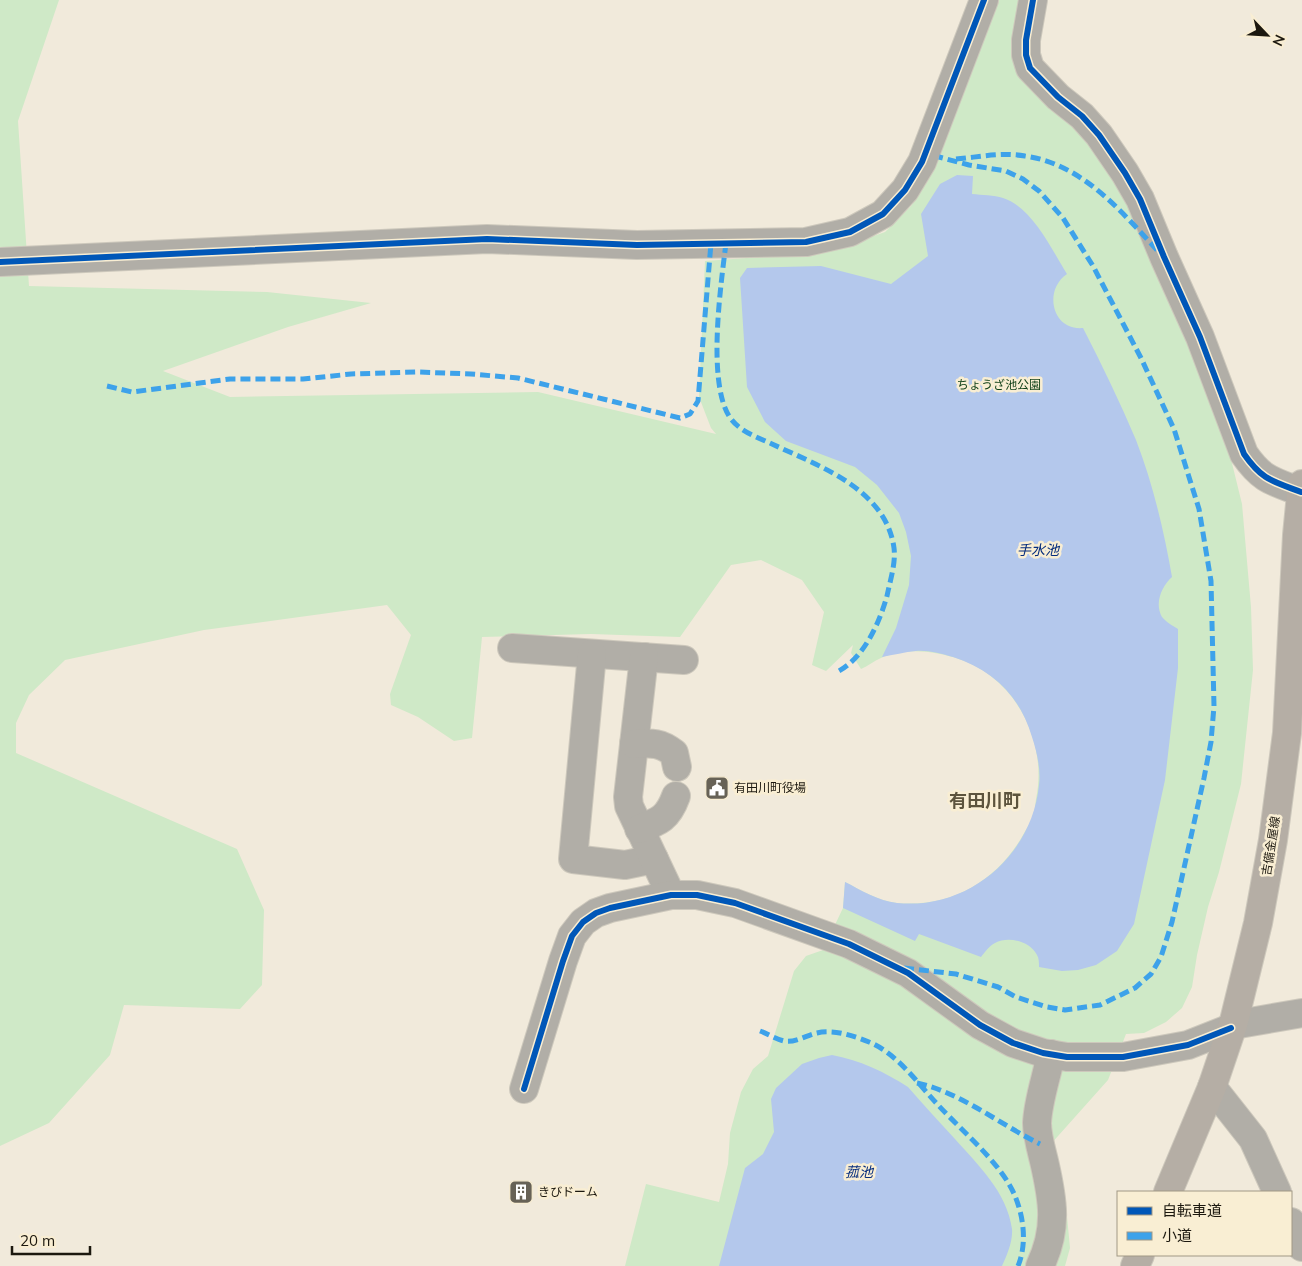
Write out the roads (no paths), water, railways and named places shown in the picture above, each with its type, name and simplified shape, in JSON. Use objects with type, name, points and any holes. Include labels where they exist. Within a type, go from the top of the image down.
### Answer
[{"type":"main road","name":"吉備金屋線","points":[[1168,1191],[1212,1087],[1232,1026],[1258,924],[1273,840],[1286,733],[1301,488]]},
{"type":"street","points":[[0,262],[487,239],[637,245],[806,242],[850,232],[883,214],[905,190],[922,162],[984,0]]},
{"type":"street","points":[[1033,0],[1026,40],[1026,55],[1030,68],[1039,79],[1082,116],[1098,135],[1140,199],[1200,337],[1244,454],[1253,467],[1266,479],[1301,488]]},
{"type":"street","points":[[512,648],[684,660]]},
{"type":"street","points":[[592,654],[573,859],[625,865],[654,859]]},
{"type":"street","points":[[644,657],[628,797],[629,806],[671,894]]},
{"type":"street","points":[[634,744],[653,743],[664,745],[674,753],[677,767]]},
{"type":"street","points":[[639,829],[664,818],[671,809],[676,796]]},
{"type":"street","points":[[524,1089],[572,936],[584,922],[596,913],[671,894],[697,895],[735,903],[849,944],[908,973],[980,1025],[1013,1043],[1051,1054],[1067,1057],[1123,1057],[1188,1045],[1232,1026],[1302,1013]]},
{"type":"street","points":[[1040,1266],[1049,1244],[1052,1229],[1051,1196],[1037,1123],[1051,1054]]},
{"type":"street","points":[[1212,1087],[1252,1139],[1277,1191]]},
{"type":"street","points":[[1292,1224],[1302,1247]]},
{"type":"water","name":"手水池","points":[[957,175],[973,176],[972,194],[1003,198],[1023,210],[1040,230],[1067,274],[1055,290],[1054,308],[1064,323],[1072,327],[1083,328],[1130,426],[1153,491],[1172,577],[1162,590],[1159,606],[1162,617],[1178,629],[1178,668],[1165,780],[1134,924],[1117,951],[1096,965],[1078,970],[1062,971],[1039,967],[1038,958],[1034,950],[1018,941],[1006,940],[995,943],[981,957],[919,934],[915,941],[843,908],[845,882],[870,895],[890,902],[923,903],[948,898],[971,887],[992,873],[1010,855],[1024,834],[1034,811],[1039,785],[1038,761],[1027,722],[1020,709],[1003,686],[981,669],[953,657],[930,652],[916,651],[882,657],[896,628],[909,585],[911,556],[906,532],[899,513],[877,485],[855,467],[786,441],[765,422],[747,387],[740,278],[747,268],[821,266],[891,284],[928,256],[921,214],[940,184]]},
{"type":"water","name":"菰池","points":[[832,1055],[872,1067],[908,1087],[982,1169],[1004,1203],[1012,1229],[1011,1243],[1002,1266],[719,1266],[745,1168],[763,1154],[774,1132],[771,1099],[776,1088],[802,1064]]},
{"type":"place","name":"有田川町役場","points":[[717,788]]},
{"type":"place","name":"きびドーム","points":[[521,1192]]},
{"type":"district","name":"有田川町","points":[[985,801]]},
{"type":"park label","name":"ちょうざ池公園","points":[[999,385]]}]
